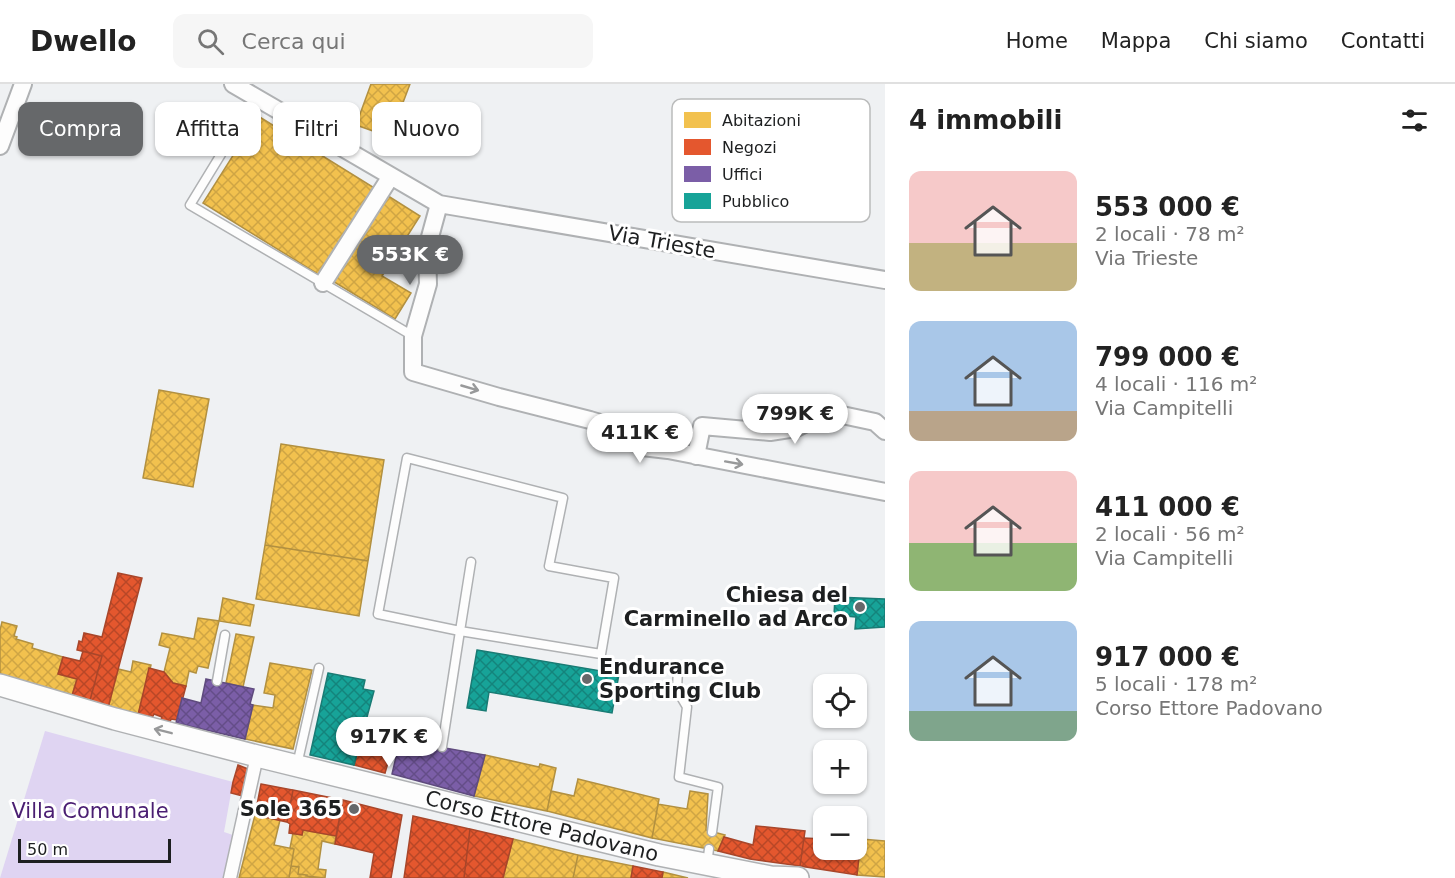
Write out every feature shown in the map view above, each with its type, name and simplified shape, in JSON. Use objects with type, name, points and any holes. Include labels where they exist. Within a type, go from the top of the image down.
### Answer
[{"type":"street","points":[[0,146],[23,84]]},
{"type":"street","name":"Via Trieste","points":[[233,84],[439,204],[885,280]]},
{"type":"street","points":[[323,284],[391,176]]},
{"type":"street","points":[[439,204],[427,248],[428,284],[413,336],[413,372],[627,431],[642,447],[885,492]]},
{"type":"street","points":[[696,456],[702,426],[770,432],[796,428],[828,411],[875,422],[885,431]]},
{"type":"street","name":"Corso Ettore Padovano","points":[[0,686],[115,719],[206,739],[256,756],[433,795],[659,855],[708,857],[771,878],[798,878]]},
{"type":"street","points":[[230,878],[256,756]]},
{"type":"lane","points":[[256,97],[190,205],[413,336]]},
{"type":"lane","points":[[407,458],[563,498],[549,566],[614,578],[601,654],[460,631],[378,614],[407,458]]},
{"type":"lane","points":[[441,747],[471,562]]},
{"type":"lane","points":[[217,681],[225,635]]},
{"type":"lane","points":[[297,766],[319,668]]},
{"type":"lane","points":[[678,668],[677,690],[687,707],[679,777],[718,787],[712,832]]},
{"type":"green space","name":"Villa Comunale","points":[[45,731],[233,782],[224,832],[233,835],[223,878],[0,878]]},
{"type":"building: Abitazioni","points":[[371,84],[410,84],[403,102],[372,102],[372,131],[360,126],[360,114]]},
{"type":"building: Abitazioni","points":[[261,118],[273,125],[273,156],[323,156],[376,189],[321,276],[203,203],[233,156],[261,156]]},
{"type":"building: Abitazioni","points":[[385,194],[420,216],[382,276],[411,293],[395,319],[331,280]]},
{"type":"building: Abitazioni","points":[[159,390],[209,399],[193,487],[143,478]]},
{"type":"building: Abitazioni","points":[[281,444],[384,460],[368,561],[265,545]]},
{"type":"building: Abitazioni","points":[[265,545],[368,561],[359,616],[256,599]]},
{"type":"building: Abitazioni","points":[[223,598],[254,605],[250,626],[219,621]]},
{"type":"building: Abitazioni","points":[[198,618],[219,621],[208,668],[198,666],[196,673],[189,671],[186,686],[173,683],[164,672],[170,648],[159,645],[162,633],[194,639]]},
{"type":"building: Abitazioni","points":[[2,622],[17,626],[14,636],[17,637],[16,639],[33,644],[32,648],[63,657],[58,674],[77,679],[71,699],[0,678]]},
{"type":"building: Abitazioni","points":[[236,634],[254,637],[243,687],[226,683]]},
{"type":"building: Abitazioni","points":[[133,661],[151,665],[138,715],[108,708],[118,669],[131,672]]},
{"type":"building: Abitazioni","points":[[270,663],[312,670],[293,749],[245,739],[253,705],[273,708],[275,695],[264,693]]},
{"type":"building: Abitazioni","points":[[485,755],[539,767],[540,764],[556,768],[547,811],[474,796]]},
{"type":"building: Abitazioni","points":[[578,779],[659,799],[652,838],[547,811],[551,791],[574,796]]},
{"type":"building: Abitazioni","points":[[690,791],[708,794],[706,830],[725,835],[718,851],[652,838],[658,804],[687,809]]},
{"type":"building: Abitazioni","points":[[255,815],[280,820],[274,845],[294,849],[289,878],[239,878]]},
{"type":"building: Abitazioni","points":[[303,830],[336,836],[335,844],[322,841],[318,869],[326,870],[325,878],[298,874],[299,867],[291,866],[294,849],[290,848],[293,833],[302,835]]},
{"type":"building: Abitazioni","points":[[513,839],[578,855],[573,878],[503,878]]},
{"type":"building: Abitazioni","points":[[867,840],[885,841],[885,877],[857,875],[859,860],[867,860]]},
{"type":"building: Abitazioni","points":[[578,855],[633,866],[631,878],[573,878]]},
{"type":"building: Abitazioni","points":[[291,866],[299,867],[298,874],[321,878],[289,878]]},
{"type":"building: Abitazioni","points":[[663,872],[688,878],[662,878]]},
{"type":"building: Negozi","points":[[118,573],[142,578],[108,708],[89,704],[102,656],[77,650],[84,633],[102,637]]},
{"type":"building: Negozi","points":[[83,651],[102,656],[89,704],[71,699],[77,679],[58,674],[63,657],[80,661]]},
{"type":"building: Negozi","points":[[149,668],[164,672],[173,683],[186,686],[177,720],[171,719],[170,722],[161,720],[162,717],[154,714],[152,718],[138,715]]},
{"type":"building: Negozi","points":[[380,729],[397,732],[385,773],[354,765],[362,734],[378,738]]},
{"type":"building: Negozi","points":[[238,765],[248,769],[245,777],[249,778],[243,796],[231,793]]},
{"type":"building: Negozi","points":[[261,784],[293,790],[287,822],[255,815]]},
{"type":"building: Negozi","points":[[293,790],[343,800],[336,836],[303,830],[302,835],[289,833],[290,824],[287,822]]},
{"type":"building: Negozi","points":[[343,800],[402,815],[391,878],[370,878],[374,853],[335,844]]},
{"type":"building: Negozi","points":[[413,816],[470,829],[464,878],[404,878]]},
{"type":"building: Negozi","points":[[756,826],[805,831],[800,866],[750,859],[718,851],[724,837],[753,845]]},
{"type":"building: Negozi","points":[[470,829],[513,839],[503,878],[464,878]]},
{"type":"building: Negozi","points":[[804,838],[813,838],[813,860],[859,860],[857,875],[800,866]]},
{"type":"building: Negozi","points":[[633,866],[663,872],[662,878],[631,878]]},
{"type":"building: Uffici","points":[[206,679],[254,689],[250,704],[253,705],[245,739],[176,723],[182,698],[201,703]]},
{"type":"building: Uffici","points":[[400,740],[485,755],[474,796],[392,774]]},
{"type":"building: Pubblico","name":"Chiesa del Carminello ad Arco","points":[[835,597],[885,599],[885,627],[855,629],[856,617],[834,615]]},
{"type":"building: Pubblico","points":[[477,650],[619,674],[612,713],[489,692],[486,711],[467,708]]},
{"type":"building: Pubblico","points":[[328,673],[365,680],[363,689],[374,691],[354,765],[310,755]]},
{"type":"place","name":"Chiesa del Carminello ad Arco","points":[[860,607]]},
{"type":"place","name":"Endurance Sporting Club","points":[[587,679]]},
{"type":"place","name":"Sole 365","points":[[354,809]]}]
